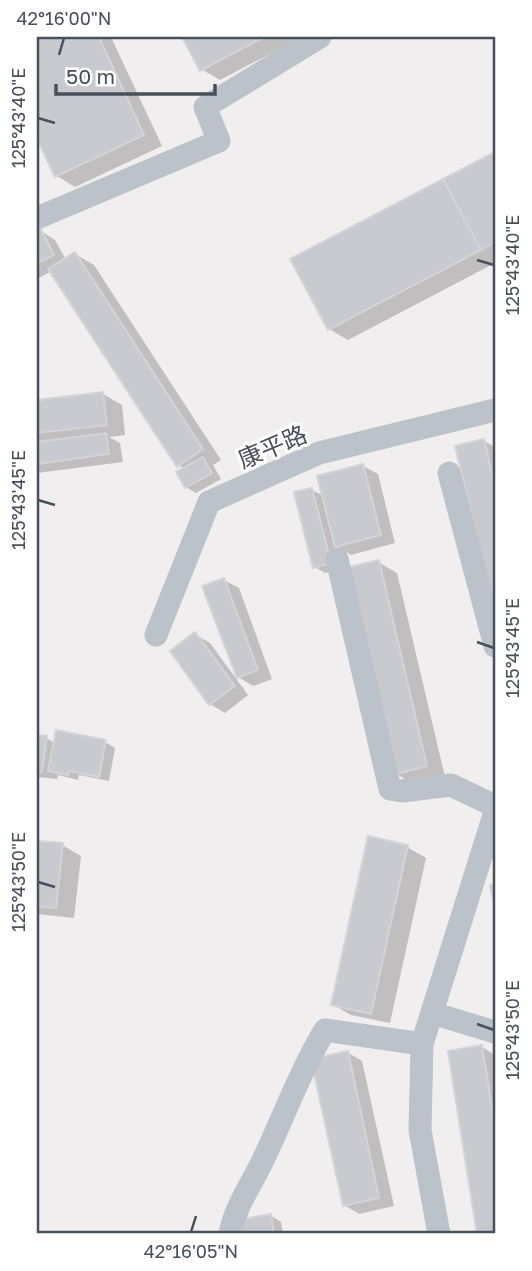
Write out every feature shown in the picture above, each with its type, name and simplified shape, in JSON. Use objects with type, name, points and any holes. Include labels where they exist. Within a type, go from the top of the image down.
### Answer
[{"type":"street","points":[[37,218],[219,141],[205,107],[320,37]]},
{"type":"street","name":"康平路","points":[[156,635],[209,502],[319,453],[495,410]]},
{"type":"street","points":[[449,473],[495,646]]},
{"type":"street","points":[[337,559],[390,789],[402,791],[451,785],[495,806]]},
{"type":"street","points":[[439,1234],[420,1130],[422,1044],[495,812]]},
{"type":"street","points":[[432,1013],[495,1032]]},
{"type":"street","points":[[230,1234],[233,1220],[309,1057],[325,1030],[422,1044]]},
{"type":"building","points":[[37,37],[99,37],[144,135],[55,177],[37,139]]},
{"type":"building","points":[[182,37],[264,37],[200,71]]},
{"type":"building","points":[[495,152],[495,242],[481,250],[443,179]]},
{"type":"building","points":[[443,179],[481,250],[328,330],[290,259]]},
{"type":"building","points":[[41,229],[54,255],[37,263],[37,231]]},
{"type":"building","points":[[75,252],[203,449],[177,467],[48,269]]},
{"type":"building","points":[[103,392],[107,425],[37,433],[37,400]]},
{"type":"building","points":[[106,433],[109,454],[37,464],[37,442]]},
{"type":"building","points":[[484,439],[495,486],[495,613],[455,446]]},
{"type":"building","points":[[203,457],[212,473],[185,488],[176,472]]},
{"type":"building","points":[[363,464],[381,535],[335,547],[317,476]]},
{"type":"building","points":[[312,488],[331,563],[313,568],[294,492]]},
{"type":"building","points":[[379,560],[427,766],[393,775],[345,568]]},
{"type":"building","points":[[224,578],[258,670],[237,678],[202,586]]},
{"type":"building","points":[[195,632],[235,686],[209,705],[170,651]]},
{"type":"building","points":[[56,730],[106,740],[99,777],[69,771],[68,775],[48,771]]},
{"type":"building","points":[[37,735],[47,736],[42,772],[37,771]]},
{"type":"building","points":[[368,836],[408,845],[371,1014],[331,1005]]},
{"type":"building","points":[[37,841],[63,843],[56,908],[37,906]]},
{"type":"building","points":[[495,884],[495,908],[490,885]]},
{"type":"building","points":[[482,1045],[495,1126],[495,1234],[477,1234],[448,1051]]},
{"type":"building","points":[[348,1051],[379,1198],[343,1206],[311,1059]]},
{"type":"building","points":[[271,1214],[274,1234],[240,1234],[238,1220]]}]
